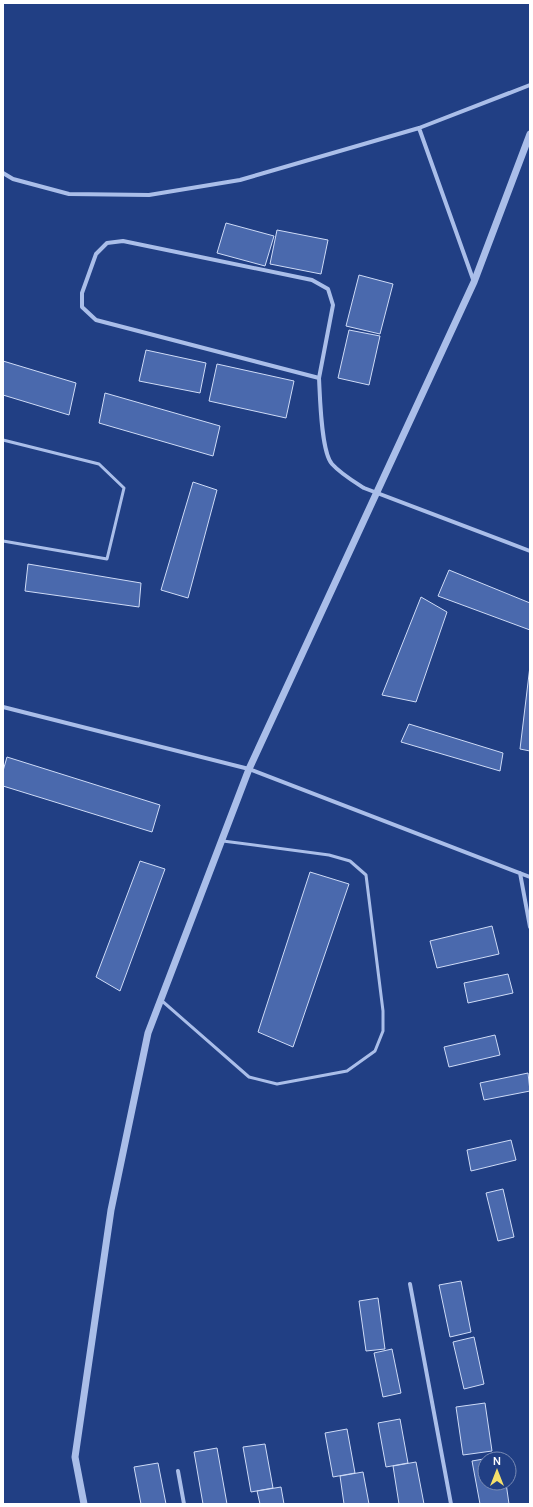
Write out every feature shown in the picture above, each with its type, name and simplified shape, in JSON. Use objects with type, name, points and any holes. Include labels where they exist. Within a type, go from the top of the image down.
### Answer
[{"type":"street","points":[[3,173],[13,179],[69,194],[148,194],[240,180],[419,128],[530,85]]},
{"type":"street","points":[[419,128],[474,282]]},
{"type":"street","points":[[84,1504],[75,1457],[111,1210],[148,1033],[249,769],[474,282],[530,134]]},
{"type":"street","points":[[319,378],[96,320],[82,307],[82,293],[96,254],[107,242],[123,241],[312,280],[328,289],[333,305],[319,378],[325,449],[331,463],[349,479],[364,488],[378,492],[530,551]]},
{"type":"street","points":[[3,707],[249,769],[530,877]]},
{"type":"street","points":[[520,874],[530,927]]},
{"type":"street","points":[[410,1284],[451,1504]]},
{"type":"street","points":[[178,1471],[184,1504]]},
{"type":"lane","points":[[3,440],[99,464],[124,488],[107,559],[3,541]]},
{"type":"lane","points":[[161,1000],[249,1077],[277,1084],[347,1071],[375,1052],[381,1038],[383,1031],[384,1011],[366,875],[350,861],[329,855],[221,841]]},
{"type":"building","points":[[226,223],[274,236],[265,266],[217,253]]},
{"type":"building","points":[[277,230],[328,240],[321,274],[270,264]]},
{"type":"building","points":[[359,275],[393,284],[380,334],[346,326]]},
{"type":"building","points":[[349,330],[380,336],[369,385],[338,378]]},
{"type":"building","points":[[146,350],[206,363],[200,393],[139,381]]},
{"type":"building","points":[[3,361],[76,383],[69,415],[3,395]]},
{"type":"building","points":[[217,364],[294,381],[286,418],[209,401]]},
{"type":"building","points":[[105,393],[220,426],[213,456],[99,423]]},
{"type":"building","points":[[193,482],[217,490],[188,598],[161,590]]},
{"type":"building","points":[[28,564],[141,583],[139,607],[25,591]]},
{"type":"building","points":[[449,570],[530,603],[530,630],[438,596]]},
{"type":"building","points":[[421,597],[447,612],[416,702],[382,695]]},
{"type":"building","points":[[530,666],[530,751],[520,749]]},
{"type":"building","points":[[409,724],[503,753],[500,771],[401,742]]},
{"type":"building","points":[[7,757],[160,805],[152,832],[3,786],[3,771]]},
{"type":"building","points":[[140,861],[165,869],[120,991],[96,977]]},
{"type":"building","points":[[310,872],[349,884],[293,1047],[258,1032]]},
{"type":"building","points":[[492,926],[499,954],[437,968],[430,941]]},
{"type":"building","points":[[508,974],[513,993],[468,1003],[464,983]]},
{"type":"building","points":[[495,1035],[500,1055],[449,1067],[444,1047]]},
{"type":"building","points":[[528,1073],[530,1091],[484,1100],[480,1083]]},
{"type":"building","points":[[511,1140],[516,1160],[471,1171],[467,1150]]},
{"type":"building","points":[[503,1189],[514,1237],[498,1241],[486,1193]]},
{"type":"building","points":[[461,1281],[471,1332],[450,1337],[439,1285]]},
{"type":"building","points":[[378,1298],[385,1349],[366,1351],[359,1301]]},
{"type":"building","points":[[474,1337],[484,1384],[464,1389],[453,1342]]},
{"type":"building","points":[[392,1349],[401,1393],[383,1397],[374,1353]]},
{"type":"building","points":[[485,1403],[492,1451],[477,1451],[477,1453],[463,1455],[456,1407]]},
{"type":"building","points":[[400,1419],[408,1463],[386,1467],[378,1423]]},
{"type":"building","points":[[347,1429],[355,1473],[333,1477],[325,1433]]},
{"type":"building","points":[[265,1444],[273,1488],[251,1492],[243,1447]]},
{"type":"building","points":[[217,1448],[227,1504],[203,1504],[194,1452]]},
{"type":"building","points":[[477,1460],[477,1488],[472,1461]]},
{"type":"building","points":[[416,1462],[424,1504],[399,1504],[393,1466]]},
{"type":"building","points":[[158,1463],[166,1504],[141,1504],[134,1467]]},
{"type":"building","points":[[363,1472],[369,1504],[344,1504],[340,1476]]},
{"type":"building","points":[[281,1487],[284,1504],[260,1504],[257,1491]]},
{"type":"building","points":[[478,1491],[507,1491],[509,1504],[480,1504]]}]
